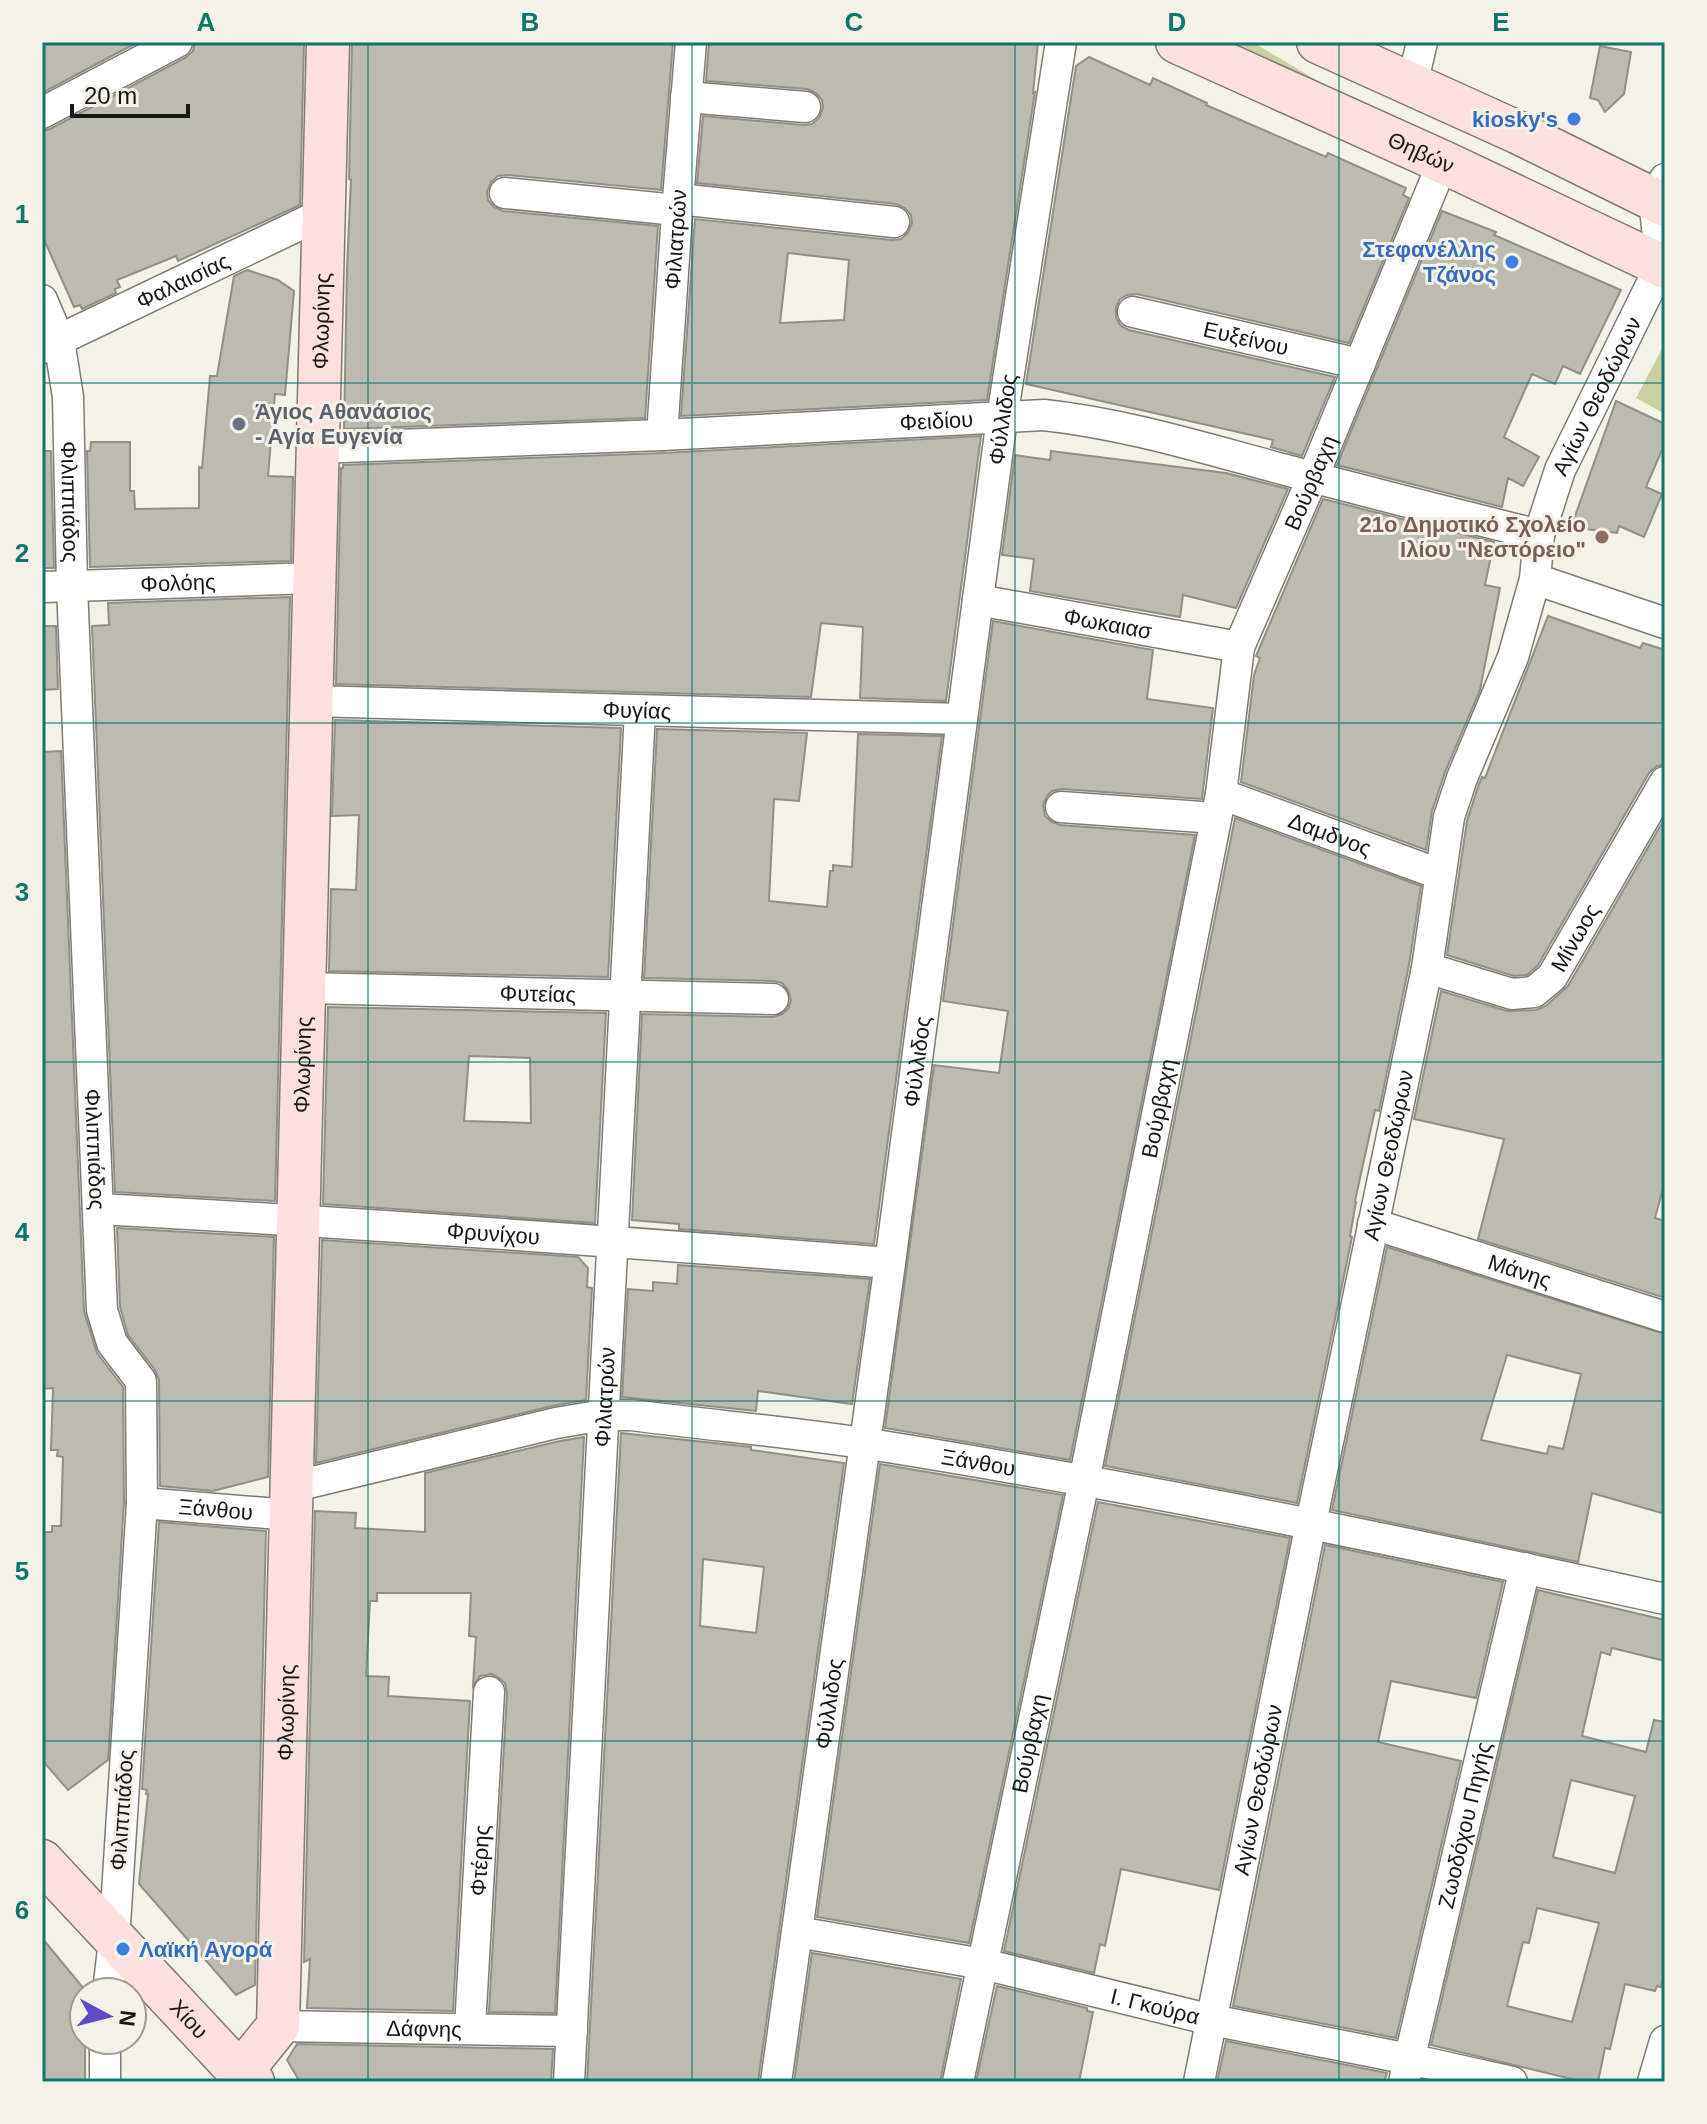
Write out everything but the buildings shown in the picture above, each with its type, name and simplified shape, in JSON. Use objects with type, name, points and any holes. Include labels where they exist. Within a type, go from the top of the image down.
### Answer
[{"type":"street","points":[[42,113],[177,42]]},
{"type":"street","name":"Φλωρίνης","points":[[278,2026],[328,42]]},
{"type":"street","name":"Φιλιατρών","points":[[662,435],[691,42]]},
{"type":"street","name":"Φύλλιδος","points":[[776,2082],[890,1263],[1002,418],[1061,42]]},
{"type":"street","name":"Θηβών","points":[[1177,42],[1664,264]]},
{"type":"street","points":[[1318,42],[1661,194],[1664,264]]},
{"type":"street","points":[[1412,85],[1422,42]]},
{"type":"street","points":[[686,97],[805,107]]},
{"type":"street","name":"Βούρβαχη","points":[[958,2082],[1084,1481],[1218,806],[1239,647],[1443,162]]},
{"type":"street","points":[[505,193],[894,222]]},
{"type":"street","name":"Φαλαισίας","points":[[51,344],[324,213]]},
{"type":"street","name":"Αγίων Θεοδώρων","points":[[1199,2082],[1427,968],[1449,817],[1462,778],[1513,657],[1535,579],[1539,535],[1560,470],[1664,264]]},
{"type":"street","name":"Φιλιππιάδος","points":[[42,300],[51,344],[68,397],[72,586],[102,1310],[112,1343],[141,1381],[142,1503],[110,1976]]},
{"type":"street","name":"Ευξείνου","points":[[1133,312],[1360,364]]},
{"type":"street","name":"Φειδίου","points":[[317,448],[662,435],[1044,415],[1088,420],[1143,432],[1539,535]]},
{"type":"street","name":"Φολόης","points":[[42,587],[314,578]]},
{"type":"street","points":[[1535,579],[1665,623]]},
{"type":"street","name":"Φωκαιασ","points":[[978,600],[1239,647]]},
{"type":"street","name":"Φυγίας","points":[[311,701],[962,719]]},
{"type":"street","name":"Φιλιατρών","points":[[569,2082],[640,711]]},
{"type":"street","name":"Μίνωος","points":[[1427,968],[1512,994],[1534,992],[1552,977],[1665,782]]},
{"type":"street","name":"Δαμδνος","points":[[1061,807],[1218,806],[1439,874]]},
{"type":"street","name":"Φυτείας","points":[[304,988],[773,999]]},
{"type":"street","name":"Φρυνίχου","points":[[98,1209],[298,1219],[890,1263]]},
{"type":"street","name":"Μάνης","points":[[1373,1224],[1665,1317]]},
{"type":"street","name":"Ξάνθου","points":[[142,1503],[291,1501],[556,1423],[604,1415],[631,1415],[864,1444],[1084,1481],[1311,1523],[1665,1599]]},
{"type":"street","name":"Ζωοδόχου Πηγής","points":[[1407,2070],[1525,1568]]},
{"type":"street","name":"Φτέρης","points":[[470,2028],[489,1692]]},
{"type":"street","name":"Χίου","points":[[42,1861],[245,2079]]},
{"type":"street","name":"Ι. Γκούρα","points":[[797,1932],[983,1964],[1407,2070],[1512,2082]]},
{"type":"street","points":[[245,2079],[278,2026]]},
{"type":"street","name":"Δάφνης","points":[[278,2026],[572,2031]]},
{"type":"street","points":[[1653,2082],[1665,2041]]},
{"type":"street","points":[[105,2056],[105,2082]]},
{"type":"green space","points":[[1222,42],[1251,42],[1338,93]]},
{"type":"green space","points":[[1665,343],[1665,414],[1636,398]]},
{"type":"place","name":"kiosky's","points":[[1574,119]]},
{"type":"place","name":"Στεφανέλλης Τζάνος","points":[[1512,262]]},
{"type":"place","name":"Άγιος Αθανάσιος - Αγία Ευγενία","points":[[239,424]]},
{"type":"place","name":"21ο Δημοτικό Σχολείο Ιλίου \"Νεστόρειο\"","points":[[1602,537]]},
{"type":"place","name":"Λαϊκή Αγορά","points":[[123,1949]]}]
